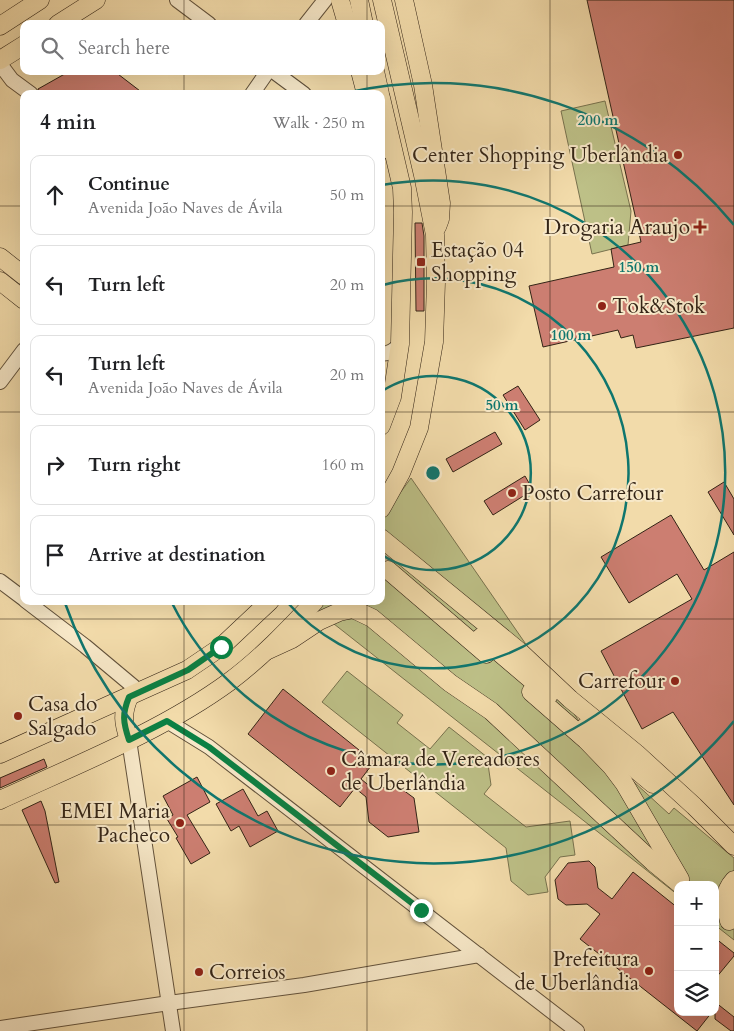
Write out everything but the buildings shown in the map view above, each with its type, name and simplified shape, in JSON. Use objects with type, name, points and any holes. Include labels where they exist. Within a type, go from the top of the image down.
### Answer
[{"type":"main road","points":[[0,26],[40,0]]},
{"type":"main road","points":[[64,20],[96,0]]},
{"type":"main road","points":[[340,0],[346,20]]},
{"type":"main road","points":[[358,0],[363,20]]},
{"type":"main road","points":[[382,0],[435,235],[436,282],[434,342],[419,428],[401,473],[385,502]]},
{"type":"main road","points":[[404,0],[423,85],[441,203],[440,219],[435,235]]},
{"type":"main road","points":[[0,60],[20,48]]},
{"type":"main road","points":[[361,75],[365,90]]},
{"type":"main road","points":[[376,75],[379,90]]},
{"type":"main road","points":[[385,115],[402,188],[400,344],[392,397],[385,415]]},
{"type":"main road","points":[[385,163],[402,234]]},
{"type":"main road","points":[[0,257],[20,273]]},
{"type":"main road","points":[[0,281],[20,297]]},
{"type":"main road","points":[[385,541],[519,651],[570,699],[636,753],[694,806],[734,847]]},
{"type":"main road","points":[[680,881],[624,783],[597,750],[391,566],[680,806],[734,847]]},
{"type":"main road","points":[[0,754],[188,670],[244,627],[266,605]]},
{"type":"main road","points":[[0,800],[167,721],[229,682],[268,650],[311,605]]},
{"type":"main road","points":[[268,650],[292,639],[319,621],[339,612],[353,609],[372,618],[450,683],[491,711],[653,862],[677,881]]},
{"type":"main road","points":[[129,740],[123,718],[124,709],[134,695]]},
{"type":"main road","points":[[726,919],[725,894],[727,887],[734,880]]},
{"type":"street","points":[[177,0],[204,20]]},
{"type":"street","points":[[309,20],[325,0]]},
{"type":"street","points":[[0,64],[12,80],[26,90]]},
{"type":"street","points":[[255,90],[265,75]]},
{"type":"street","points":[[278,75],[299,90]]},
{"type":"street","points":[[385,354],[400,344]]},
{"type":"street","points":[[0,382],[20,355]]},
{"type":"street","points":[[0,581],[20,595]]},
{"type":"street","points":[[35,605],[85,646],[134,695]]},
{"type":"street","points":[[167,721],[209,747],[479,955],[562,1025],[577,1031]]},
{"type":"street","points":[[129,740],[173,1031]]},
{"type":"street","points":[[0,1028],[169,1002],[304,985],[479,955]]},
{"type":"green space","points":[[605,101],[631,211],[628,245],[592,254],[561,111]]},
{"type":"green space","points":[[411,478],[599,750],[669,814],[674,808],[734,858],[734,940],[719,928],[719,881],[674,881],[674,892],[315,609],[318,605],[385,605],[385,514]]},
{"type":"green space","points":[[347,671],[403,715],[397,723],[430,749],[449,727],[487,757],[491,785],[484,794],[526,827],[570,821],[575,855],[560,857],[545,877],[548,892],[528,895],[511,881],[506,848],[322,702]]},
{"type":"tunnel","points":[[385,554],[394,561]]},
{"type":"place","name":"Center Shopping Uberlândia","points":[[678,155]]},
{"type":"place","name":"Drogaria Araujo","points":[[700,227]]},
{"type":"place","name":"Estação 04 Shopping","points":[[421,262]]},
{"type":"place","name":"Tok&Stok","points":[[602,306]]},
{"type":"place","name":"Posto Carrefour","points":[[512,493]]},
{"type":"place","name":"Carrefour","points":[[675,681]]},
{"type":"place","name":"Casa do Salgado","points":[[18,716]]},
{"type":"place","name":"Câmara de Vereadores de Uberlândia","points":[[331,771]]},
{"type":"place","name":"EMEI Maria Pacheco","points":[[180,823]]},
{"type":"place","name":"Prefeitura de Uberlândia","points":[[649,971]]},
{"type":"place","name":"Correios","points":[[199,972]]},
{"type":"route","points":[[221,647],[188,670],[129,697],[124,709],[123,718],[129,740],[167,721],[209,747],[421,910]]}]
